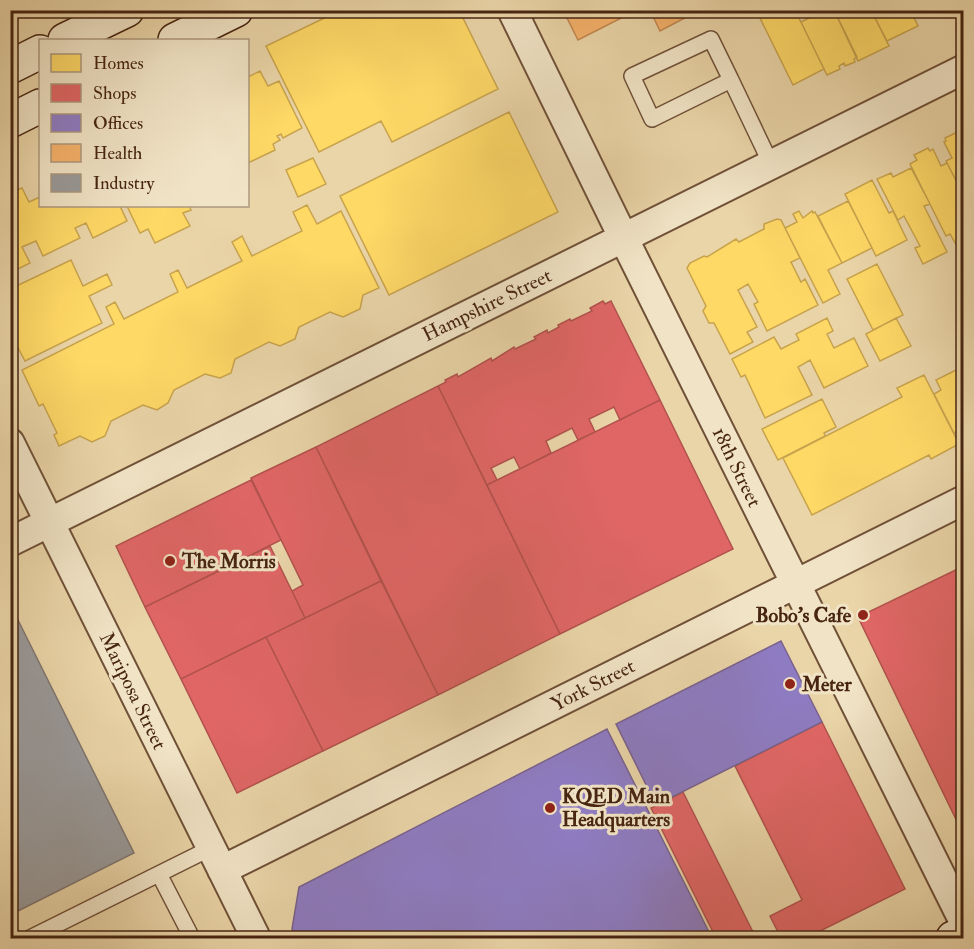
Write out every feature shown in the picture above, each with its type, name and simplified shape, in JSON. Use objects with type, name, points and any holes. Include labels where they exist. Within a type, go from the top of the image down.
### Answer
[{"type":"main road","points":[[67,39],[127,10]]},
{"type":"main road","points":[[177,39],[236,10]]},
{"type":"main road","points":[[10,67],[39,52]]},
{"type":"main road","points":[[10,120],[39,106]]},
{"type":"main road","points":[[953,939],[963,933]]},
{"type":"street","name":"18th Street","points":[[512,10],[622,237],[963,922]]},
{"type":"street","name":"Hampshire Street","points":[[10,542],[963,69]]},
{"type":"street","name":"Mariposa Street","points":[[10,443],[256,939]]},
{"type":"street","name":"York Street","points":[[217,859],[795,584],[963,500]]},
{"type":"lane","points":[[731,80],[652,119],[632,76],[711,39],[731,80],[771,164]]},
{"type":"lane","points":[[30,939],[159,874],[217,859]]},
{"type":"lane","points":[[159,874],[192,939]]},
{"type":"building: Homes","points":[[341,10],[459,10],[498,89],[392,142],[381,121],[319,152],[266,46]]},
{"type":"building: Homes","points":[[756,10],[795,10],[824,69],[793,85]]},
{"type":"building: Homes","points":[[811,10],[834,10],[857,57],[854,59],[855,62],[845,66],[844,63],[839,66],[840,69],[827,75],[801,22],[811,17],[809,11]]},
{"type":"building: Homes","points":[[834,10],[871,10],[889,46],[858,61]]},
{"type":"building: Homes","points":[[871,10],[910,10],[918,26],[887,41]]},
{"type":"building: Homes","points":[[260,71],[268,86],[279,81],[302,128],[283,138],[281,134],[277,136],[280,140],[273,144],[275,150],[249,163],[249,76]]},
{"type":"building: Homes","points":[[509,112],[558,212],[389,295],[340,196]]},
{"type":"building: Homes","points":[[964,129],[964,196],[946,161],[952,158],[944,142],[945,138]]},
{"type":"building: Homes","points":[[928,148],[930,151],[933,149],[941,166],[947,163],[964,196],[964,245],[958,248],[950,234],[946,236],[910,164],[917,160],[914,155]]},
{"type":"building: Homes","points":[[313,158],[326,184],[298,197],[286,170]]},
{"type":"building: Homes","points":[[911,168],[930,204],[924,206],[947,252],[923,264],[915,248],[920,246],[904,216],[898,220],[877,179],[891,173],[893,177]]},
{"type":"building: Homes","points":[[872,180],[889,213],[893,211],[907,240],[876,256],[845,194]]},
{"type":"building: Homes","points":[[22,188],[29,202],[39,197],[39,207],[120,207],[127,221],[93,238],[86,223],[75,228],[80,238],[43,256],[36,241],[22,247],[30,263],[10,273],[10,193]]},
{"type":"building: Homes","points":[[848,201],[872,248],[842,263],[818,216]]},
{"type":"building: Homes","points":[[307,205],[317,224],[341,211],[379,288],[363,295],[360,309],[343,317],[330,312],[299,327],[295,339],[280,346],[269,342],[235,359],[231,373],[220,378],[205,374],[174,390],[168,403],[157,410],[143,405],[111,421],[105,436],[92,442],[80,436],[59,446],[54,435],[57,433],[43,404],[39,406],[22,370],[114,324],[106,307],[115,302],[124,319],[178,292],[170,274],[178,270],[187,288],[242,261],[232,242],[242,236],[252,256],[302,231],[293,212]]},
{"type":"building: Homes","points":[[127,207],[190,207],[191,210],[183,213],[190,226],[155,243],[148,229],[140,233]]},
{"type":"building: Homes","points":[[799,211],[803,218],[812,211],[815,212],[842,263],[828,270],[840,294],[823,303],[785,228],[797,222],[793,214]]},
{"type":"building: Homes","points":[[777,219],[781,220],[800,258],[791,262],[801,282],[805,279],[818,305],[767,331],[754,304],[758,302],[748,284],[738,290],[757,327],[747,332],[753,342],[730,354],[714,323],[709,323],[703,311],[706,306],[687,268],[690,263],[704,256],[707,257],[736,239],[739,242],[764,229],[764,224]]},
{"type":"building: Homes","points":[[71,260],[83,286],[107,274],[112,285],[89,296],[102,323],[25,361],[16,344],[12,346],[10,342],[10,289]]},
{"type":"building: Homes","points":[[877,264],[903,315],[873,330],[847,279]]},
{"type":"building: Homes","points":[[827,318],[833,331],[827,334],[834,348],[854,338],[868,366],[824,388],[810,360],[798,367],[812,395],[765,418],[745,375],[741,377],[732,359],[774,337],[781,349],[799,340],[796,334]]},
{"type":"building: Homes","points":[[896,318],[911,346],[880,361],[866,334]]},
{"type":"building: Homes","points":[[964,366],[964,428],[954,433],[934,394],[941,390],[936,380]]},
{"type":"building: Homes","points":[[924,375],[959,444],[931,459],[929,455],[812,515],[783,458],[902,397],[897,388]]},
{"type":"building: Homes","points":[[822,399],[836,427],[824,433],[825,436],[778,460],[762,429]]},
{"type":"building: Shops","points":[[603,301],[605,304],[611,301],[660,400],[620,420],[614,407],[589,419],[595,432],[578,440],[572,428],[546,441],[551,453],[520,469],[514,457],[491,468],[497,480],[487,485],[438,386],[457,374],[458,377],[491,358],[492,361],[514,347],[515,349],[536,339],[534,337],[547,330],[548,333],[570,319],[571,321],[592,311],[590,308]]},
{"type":"building: Shops","points":[[438,386],[560,634],[438,695],[316,447]]},
{"type":"building: Shops","points":[[660,400],[733,549],[560,634],[487,485]]},
{"type":"building: Shops","points":[[316,447],[381,581],[305,618],[292,591],[303,585],[251,478]]},
{"type":"building: Shops","points":[[251,480],[281,540],[145,607],[116,546]]},
{"type":"building: Shops","points":[[270,546],[305,618],[181,679],[145,607]]},
{"type":"building: Shops","points":[[964,566],[964,836],[858,617]]},
{"type":"building: Shops","points":[[381,581],[438,695],[323,751],[266,637]]},
{"type":"building: Shops","points":[[266,637],[323,751],[237,793],[181,679]]},
{"type":"building: Shops","points":[[822,722],[905,889],[806,938],[781,938],[770,916],[802,900],[735,766]]},
{"type":"building: Shops","points":[[683,792],[756,938],[716,938],[651,808]]},
{"type":"building: Offices","points":[[781,641],[822,722],[656,805],[616,724]]},
{"type":"building: Offices","name":"KQED Main Headquarters","points":[[607,729],[712,938],[296,938],[292,929],[299,887]]},
{"type":"building: Health","points":[[563,10],[637,10],[578,40]]},
{"type":"building: Health","points":[[650,10],[700,10],[660,31]]},
{"type":"building: Industry","points":[[10,604],[134,853],[10,915]]},
{"type":"place","name":"The Morris","points":[[170,561]]},
{"type":"place","name":"Bobo’s Cafe","points":[[863,615]]},
{"type":"place","name":"Meter","points":[[790,684]]},
{"type":"place","name":"KQED Main Headquarters","points":[[550,808]]}]
